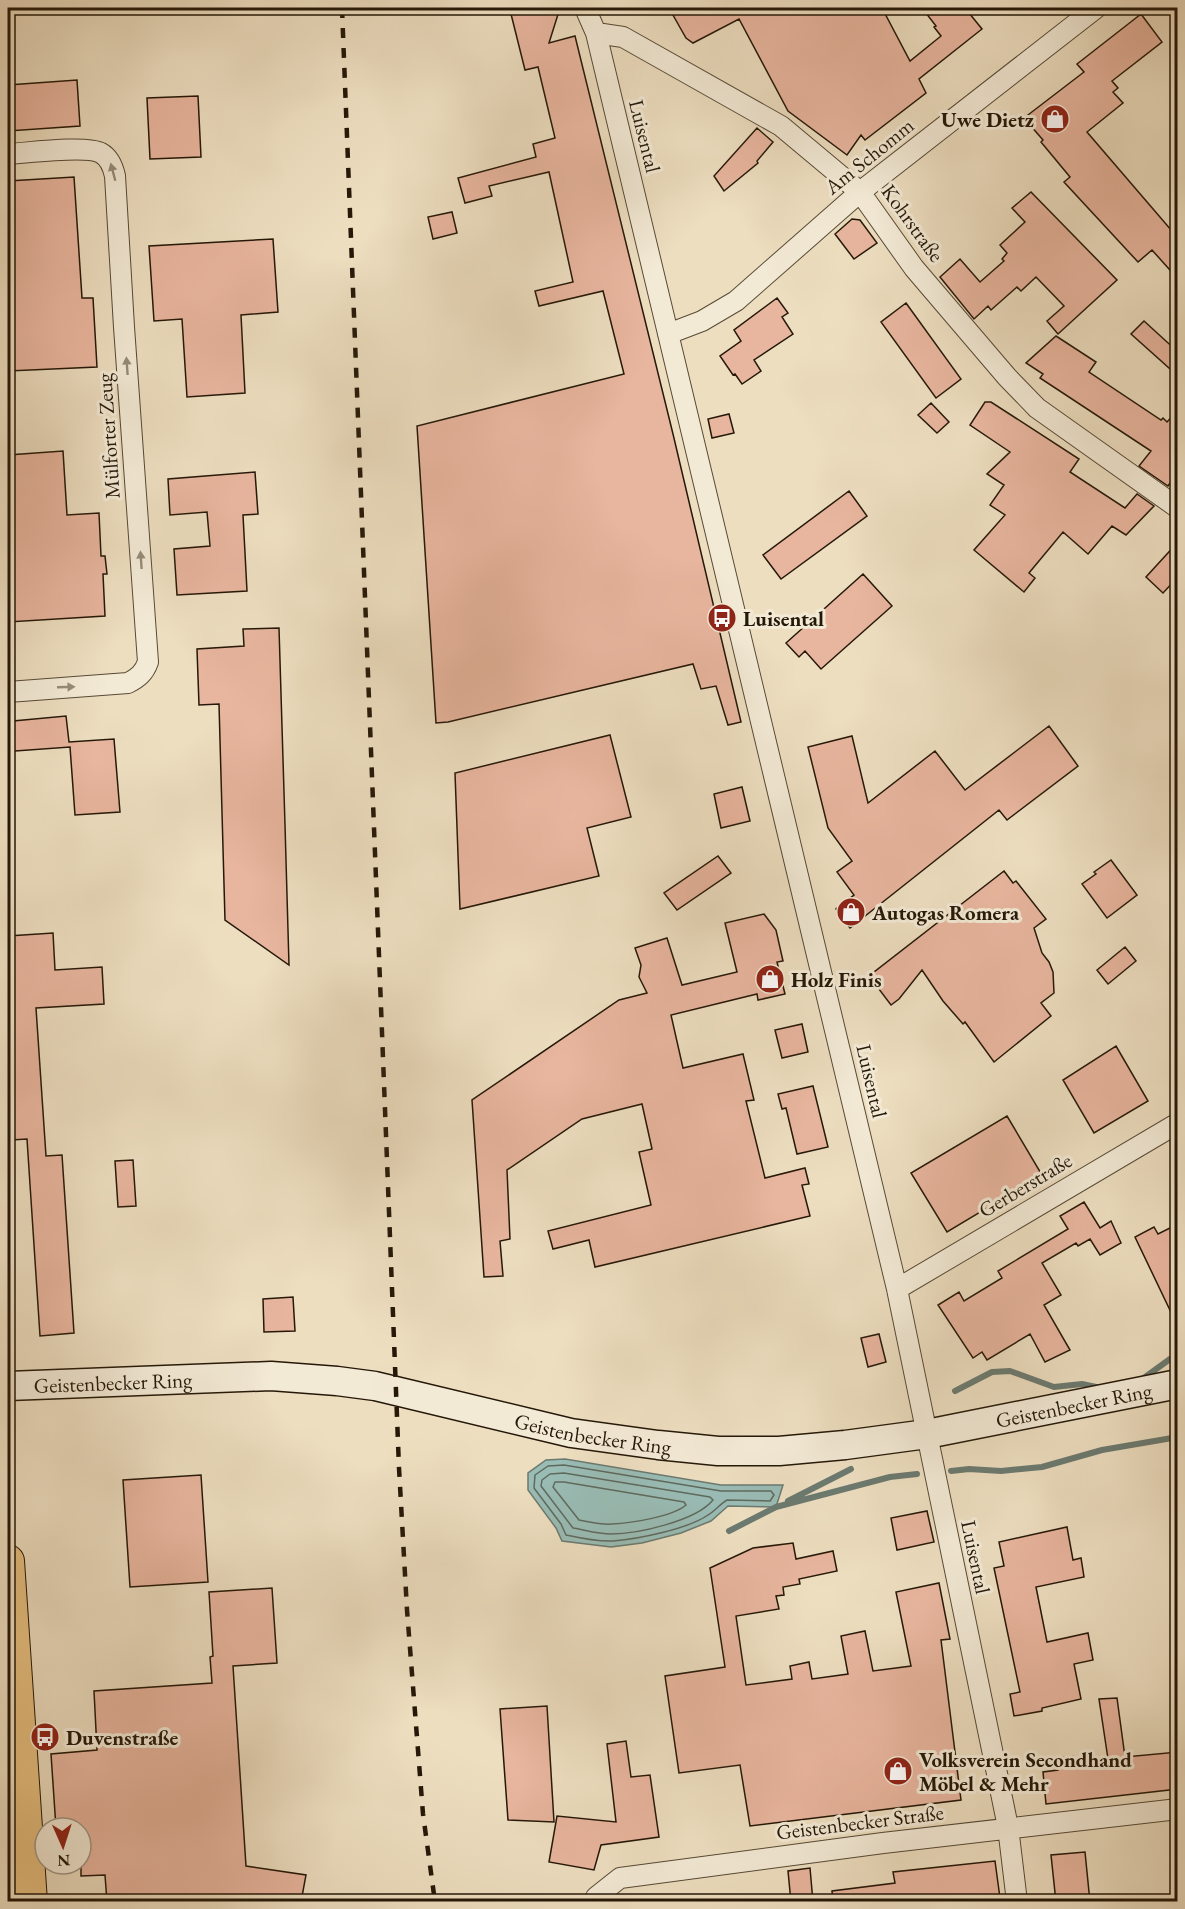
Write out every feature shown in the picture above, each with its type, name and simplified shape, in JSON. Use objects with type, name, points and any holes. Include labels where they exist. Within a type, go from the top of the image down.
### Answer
[{"type":"main road","name":"Geistenbecker Ring","points":[[8,1386],[271,1376],[337,1381],[375,1386],[571,1433],[718,1451],[834,1446],[927,1434],[1178,1384]]},
{"type":"main road","points":[[8,1561],[11,1649],[32,1902]]},
{"type":"street","points":[[585,8],[596,33]]},
{"type":"street","name":"Am Schomm","points":[[668,334],[702,321],[736,301],[861,192],[1096,8]]},
{"type":"street","name":"Kohrstraße","points":[[596,33],[623,38],[781,126],[861,192],[914,268],[1007,377],[1037,408],[1178,508]]},
{"type":"street","name":"Luisental","points":[[596,33],[897,1289],[1008,1827],[1017,1902]]},
{"type":"street","name":"Mülforter Zeug","points":[[8,154],[85,149],[101,153],[112,164],[115,176],[148,662],[138,678],[128,684],[8,692]]},
{"type":"street","name":"Gerberstraße","points":[[897,1289],[1178,1123]]},
{"type":"street","name":"Geistenbecker Straße","points":[[595,1902],[596,1897],[620,1878],[1008,1827],[1178,1809]]},
{"type":"water","points":[[565,1459],[721,1485],[783,1485],[776,1507],[728,1506],[711,1521],[681,1533],[642,1543],[611,1547],[562,1541],[556,1528],[528,1490],[528,1473],[546,1460]]},
{"type":"building","points":[[537,8],[560,8],[549,43],[575,36],[741,722],[728,725],[716,686],[701,689],[693,664],[436,723],[417,426],[624,374],[603,291],[539,306],[535,291],[573,282],[549,172],[489,186],[492,196],[465,203],[458,178],[536,157],[533,144],[555,138],[538,67],[525,70],[511,14]]},
{"type":"building","points":[[669,8],[882,8],[910,61],[941,36],[922,8],[965,8],[982,29],[919,79],[926,93],[865,140],[861,135],[847,155],[788,111],[739,19],[693,43],[686,38]]},
{"type":"building","points":[[1141,14],[1162,42],[1112,81],[1118,88],[1113,92],[1123,103],[1087,132],[1178,238],[1178,279],[1152,250],[1138,262],[1064,182],[1070,177],[1024,118],[1084,72],[1077,64]]},
{"type":"building","points":[[77,80],[80,126],[8,131],[8,85]]},
{"type":"building","points":[[198,96],[201,157],[150,159],[147,98]]},
{"type":"building","points":[[757,128],[773,142],[757,161],[758,163],[724,191],[714,176]]},
{"type":"building","points":[[74,177],[82,298],[93,298],[97,367],[8,371],[8,181]]},
{"type":"building","points":[[1031,192],[1117,280],[1058,334],[1047,321],[1064,306],[1036,277],[1021,291],[1017,287],[991,310],[988,306],[974,319],[940,277],[960,259],[980,282],[1004,261],[1002,259],[1007,253],[1000,245],[1025,222],[1012,208]]},
{"type":"building","points":[[452,212],[457,233],[433,239],[428,217]]},
{"type":"building","points":[[852,219],[860,220],[877,243],[854,259],[835,234]]},
{"type":"building","points":[[273,239],[278,312],[241,315],[245,393],[187,397],[182,319],[154,321],[149,246]]},
{"type":"building","points":[[777,298],[788,313],[782,317],[793,334],[754,360],[761,371],[742,384],[720,356],[741,341],[734,330]]},
{"type":"building","points":[[906,303],[961,379],[936,398],[881,322]]},
{"type":"building","points":[[1144,321],[1178,352],[1178,376],[1131,334]]},
{"type":"building","points":[[1056,336],[1096,362],[1089,372],[1161,420],[1163,418],[1167,422],[1178,410],[1178,472],[1168,486],[1139,466],[1151,451],[1040,378],[1043,374],[1026,363]]},
{"type":"building","points":[[985,402],[991,402],[1079,459],[1070,472],[1125,508],[1137,494],[1154,506],[1126,535],[1112,526],[1088,554],[1063,532],[1029,573],[1035,578],[1024,592],[974,550],[1005,515],[990,505],[1004,485],[987,474],[1010,452],[970,425]]},
{"type":"building","points":[[931,403],[949,422],[937,433],[918,415]]},
{"type":"building","points":[[729,414],[734,433],[712,438],[708,419]]},
{"type":"building","points":[[63,451],[67,515],[99,513],[101,556],[105,556],[107,574],[103,574],[105,616],[8,622],[8,455]]},
{"type":"building","points":[[255,472],[258,514],[243,515],[247,591],[177,595],[174,549],[210,546],[207,512],[170,515],[168,479]]},
{"type":"building","points":[[849,491],[867,516],[781,579],[763,555]]},
{"type":"building","points":[[1178,542],[1178,577],[1163,593],[1146,577]]},
{"type":"building","points":[[863,574],[892,606],[821,669],[805,651],[799,657],[786,643]]},
{"type":"building","points":[[279,628],[289,965],[225,920],[219,704],[199,705],[197,649],[244,646],[243,629]]},
{"type":"building","points":[[66,716],[69,742],[114,739],[120,812],[75,815],[70,747],[15,751],[8,746],[8,727],[13,721]]},
{"type":"building","points":[[1049,726],[1078,766],[1007,820],[999,810],[850,928],[836,909],[854,895],[837,872],[852,861],[828,828],[808,747],[852,736],[868,803],[935,751],[965,790]]},
{"type":"building","points":[[610,735],[631,817],[587,828],[599,876],[460,909],[455,773]]},
{"type":"building","points":[[742,787],[750,821],[721,828],[714,794]]},
{"type":"building","points":[[718,856],[731,873],[677,910],[664,893]]},
{"type":"building","points":[[1111,860],[1137,895],[1107,918],[1082,884]]},
{"type":"building","points":[[1004,871],[1013,883],[1016,881],[1046,919],[1034,928],[1042,953],[1053,972],[1054,993],[1041,1003],[1051,1016],[994,1062],[965,1022],[963,1024],[943,1001],[922,970],[899,999],[891,1005],[869,976]]},
{"type":"building","points":[[764,914],[776,930],[783,961],[777,962],[785,994],[758,1000],[757,994],[671,1015],[683,1068],[743,1054],[754,1100],[746,1101],[765,1178],[805,1168],[809,1184],[802,1185],[810,1216],[595,1267],[589,1240],[553,1249],[548,1231],[651,1205],[639,1152],[652,1149],[642,1104],[582,1119],[507,1170],[510,1239],[500,1241],[503,1276],[484,1277],[472,1100],[619,1000],[647,993],[639,977],[641,965],[635,948],[667,938],[682,985],[737,972],[725,923]]},
{"type":"building","points":[[53,933],[55,970],[102,967],[104,1004],[36,1008],[46,1156],[62,1155],[74,1333],[40,1336],[27,1139],[11,1140],[8,1030],[14,1029],[8,936]]},
{"type":"building","points":[[1125,947],[1136,961],[1108,984],[1097,970]]},
{"type":"building","points":[[802,1024],[808,1052],[782,1058],[775,1030]]},
{"type":"building","points":[[1116,1046],[1148,1101],[1094,1133],[1063,1080]]},
{"type":"building","points":[[813,1086],[828,1147],[797,1154],[786,1108],[782,1109],[778,1094]]},
{"type":"building","points":[[1007,1116],[1042,1175],[947,1232],[911,1173]]},
{"type":"building","points":[[133,1160],[136,1206],[118,1207],[115,1161]]},
{"type":"building","points":[[1084,1202],[1100,1228],[1111,1221],[1121,1243],[1100,1255],[1090,1239],[1078,1246],[1076,1243],[1042,1263],[1061,1295],[1044,1305],[1070,1350],[1045,1362],[1030,1334],[987,1360],[982,1352],[973,1358],[938,1305],[959,1292],[964,1301],[1002,1278],[998,1271],[1068,1229],[1060,1216]]},
{"type":"building","points":[[1178,1224],[1178,1327],[1135,1237],[1154,1227],[1158,1234]]},
{"type":"building","points":[[293,1297],[295,1331],[264,1332],[263,1299]]},
{"type":"building","points":[[879,1334],[886,1362],[868,1367],[861,1338]]},
{"type":"building","points":[[201,1475],[208,1582],[130,1587],[123,1480]]},
{"type":"building","points":[[927,1511],[934,1542],[897,1550],[891,1518]]},
{"type":"building","points":[[1067,1527],[1073,1560],[1081,1558],[1084,1577],[1036,1587],[1047,1642],[1088,1633],[1093,1660],[1074,1664],[1081,1699],[1042,1708],[1042,1711],[1014,1716],[1010,1694],[1020,1692],[994,1568],[1004,1566],[999,1542]]},
{"type":"building","points":[[793,1543],[796,1559],[833,1551],[837,1571],[799,1579],[800,1584],[783,1587],[784,1595],[776,1596],[779,1609],[736,1616],[746,1685],[792,1679],[790,1666],[809,1662],[812,1679],[848,1674],[841,1636],[865,1631],[873,1671],[911,1666],[896,1592],[939,1583],[950,1639],[941,1640],[961,1800],[750,1826],[740,1765],[679,1773],[665,1676],[725,1667],[710,1568],[753,1548]]},
{"type":"building","points":[[272,1588],[277,1663],[233,1666],[246,1866],[306,1875],[301,1902],[107,1902],[105,1875],[93,1876],[93,1816],[55,1816],[51,1754],[97,1750],[94,1691],[212,1683],[210,1657],[213,1656],[209,1592]]},
{"type":"building","points":[[1117,1698],[1125,1757],[1178,1752],[1178,1789],[1046,1804],[1043,1772],[1058,1770],[1057,1758],[1073,1756],[1074,1763],[1108,1759],[1099,1699]]},
{"type":"building","points":[[547,1706],[554,1822],[508,1820],[500,1709]]},
{"type":"building","points":[[626,1741],[631,1777],[650,1775],[659,1837],[601,1845],[594,1870],[549,1862],[557,1816],[616,1822],[607,1744]]},
{"type":"building","points":[[1085,1852],[1090,1902],[1056,1902],[1051,1855]]},
{"type":"building","points":[[995,1861],[1000,1898],[989,1899],[989,1902],[833,1902],[832,1891],[895,1883],[893,1872]]},
{"type":"building","points":[[810,1868],[813,1902],[791,1902],[788,1871]]},
{"type":"waterway","points":[[1141,1380],[1170,1359]]},
{"type":"waterway","points":[[955,1391],[992,1372],[1010,1371],[1054,1387],[1082,1384],[1101,1388]]},
{"type":"waterway","points":[[951,1471],[969,1469],[1001,1471],[1042,1467],[1102,1450],[1178,1437]]},
{"type":"waterway","points":[[788,1501],[851,1469]]},
{"type":"waterway","points":[[729,1531],[776,1507],[890,1477],[917,1474]]},
{"type":"railway","points":[[342,8],[399,1468],[407,1610],[423,1814],[435,1902]]},
{"type":"place","name":"Uwe Dietz","points":[[1055,119]]},
{"type":"place","name":"Luisental","points":[[722,618]]},
{"type":"place","name":"Autogas Romera","points":[[851,912]]},
{"type":"place","name":"Holz Finis","points":[[770,979]]},
{"type":"place","name":"Duvenstraße","points":[[45,1737]]},
{"type":"place","name":"Volksverein Secondhand Möbel & Mehr","points":[[898,1771]]}]
